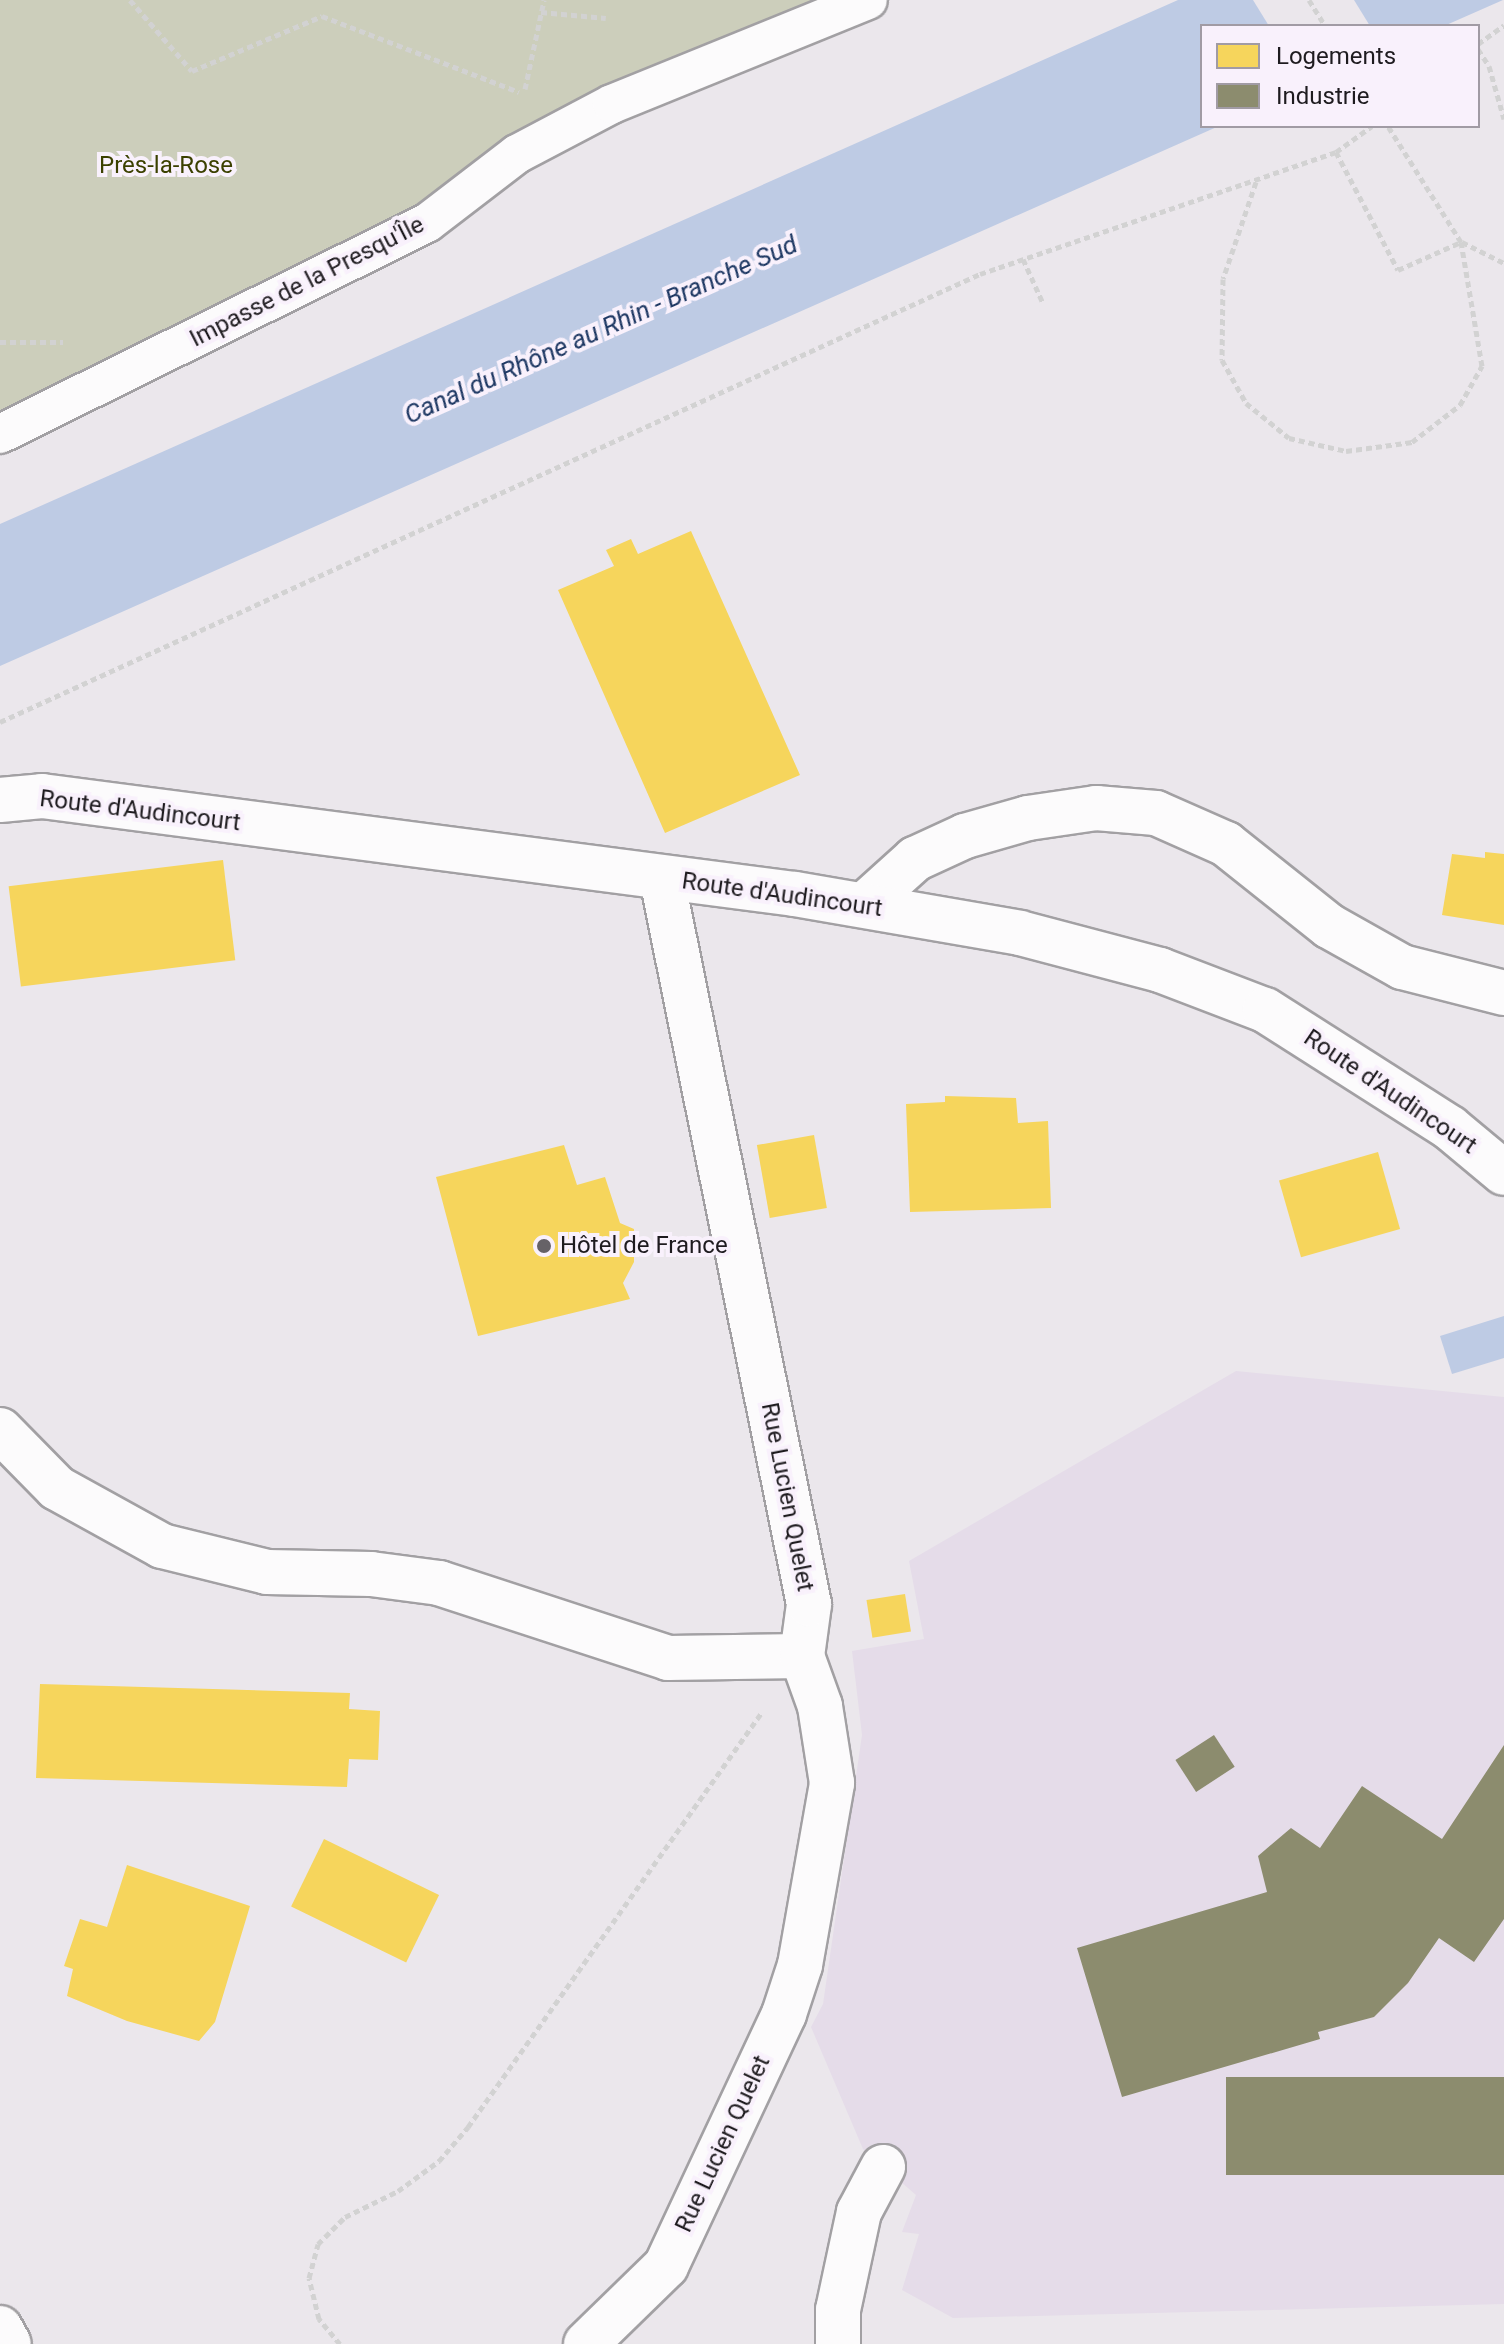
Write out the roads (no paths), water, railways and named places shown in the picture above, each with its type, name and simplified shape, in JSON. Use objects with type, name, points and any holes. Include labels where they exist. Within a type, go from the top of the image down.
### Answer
[{"type":"street","name":"Route d'Audincourt","points":[[0,800],[42,796],[864,905],[1034,937],[1160,970],[1265,1010],[1437,1120],[1504,1173]]},
{"type":"street","points":[[864,905],[915,859],[965,836],[1028,818],[1096,808],[1156,813],[1226,844],[1329,926],[1402,967],[1504,993]]},
{"type":"street","name":"Rue Lucien Quelet","points":[[586,2344],[666,2266],[784,2014],[800,1965],[832,1783],[820,1706],[802,1656],[809,1604],[662,879]]},
{"type":"street","points":[[0,1430],[57,1488],[162,1546],[267,1572],[371,1574],[439,1583],[668,1658],[802,1656]]},
{"type":"street","points":[[838,2344],[838,2310],[859,2212],[883,2167]]},
{"type":"street","points":[[0,2328],[9,2344]]},
{"type":"lane","name":"Impasse de la Presqu'Île","points":[[0,434],[427,223],[517,154],[612,104],[868,0]]},
{"type":"water","name":"Canal du Rhône au Rhin - Branche Sud","points":[[1178,0],[1503,0],[1449,24],[1200,24],[1200,128],[1214,128],[0,666],[0,524]]},
{"type":"water","points":[[1504,1316],[1504,1358],[1452,1374],[1440,1336]]},
{"type":"place","name":"Hôtel de France","points":[[544,1246]]},
{"type":"park label","name":"Près-la-Rose","points":[[166,166]]}]
